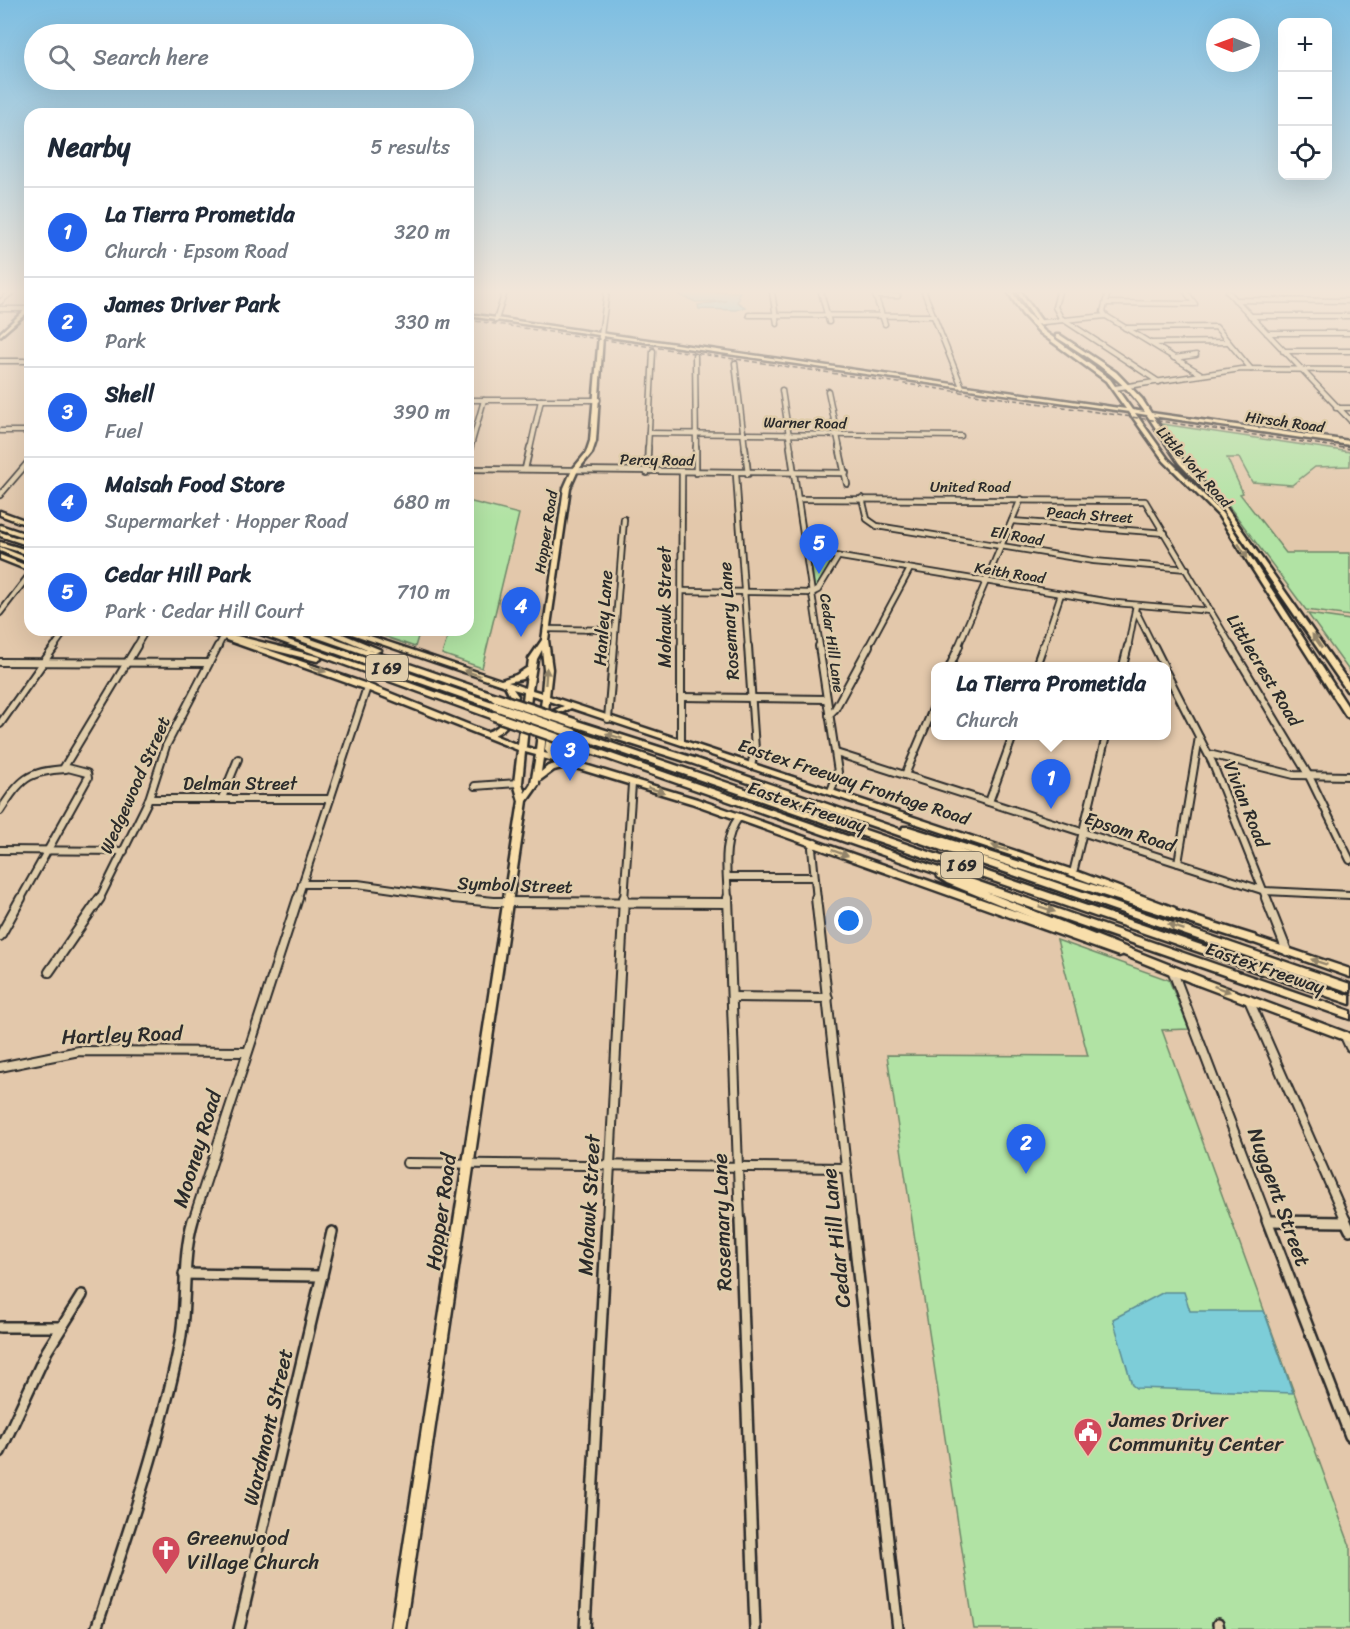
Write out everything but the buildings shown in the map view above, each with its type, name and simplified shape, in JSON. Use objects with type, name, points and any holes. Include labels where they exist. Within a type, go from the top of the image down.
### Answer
[{"type":"highway","points":[[0,525],[24,530]]},
{"type":"highway","points":[[0,525],[24,535]]},
{"type":"highway","points":[[0,534],[24,542]]},
{"type":"highway","points":[[0,543],[24,552]]},
{"type":"highway","points":[[0,549],[24,559]]},
{"type":"highway","points":[[225,636],[425,691]]},
{"type":"highway","name":"Eastex Freeway","points":[[270,636],[494,716],[573,733],[880,826],[1350,988]]},
{"type":"highway","name":"I 69","points":[[296,636],[496,701]]},
{"type":"highway","name":"I 69","points":[[320,636],[496,701],[573,733],[1350,1000]]},
{"type":"highway","points":[[341,636],[393,657],[407,668]]},
{"type":"highway","name":"Eastex Freeway","points":[[573,733],[932,869],[1350,1015]]},
{"type":"highway","points":[[880,826],[907,829],[1252,939]]},
{"type":"highway","points":[[932,869],[950,881],[1199,981]]},
{"type":"main road","name":"Hopper Road","points":[[398,1629],[523,801],[536,780],[540,753],[548,669],[546,629],[567,488],[575,470],[591,447],[598,400],[599,368]]},
{"type":"main road","name":"Hirsch Road","points":[[830,368],[1350,443]]},
{"type":"main road","name":"Little York Road","points":[[1093,368],[1115,388],[1150,441],[1166,460],[1220,514],[1347,706],[1350,716]]},
{"type":"main road","name":"Little York Road","points":[[1107,368],[1129,387],[1151,415],[1181,462],[1223,507],[1350,689]]},
{"type":"main road","points":[[1150,441],[1168,441]]},
{"type":"main road","points":[[0,513],[24,522]]},
{"type":"main road","points":[[0,557],[24,567]]},
{"type":"main road","points":[[220,636],[367,687],[520,748],[632,784],[694,801],[815,843],[1199,981],[1347,1037]]},
{"type":"main road","name":"Eastex Freeway Frontage Road","points":[[363,636],[1073,873],[1350,973]]},
{"type":"main road","name":"Hopper Road","points":[[523,801],[518,783],[520,748],[534,657],[545,640]]},
{"type":"main road","points":[[499,682],[519,677],[532,668]]},
{"type":"main road","points":[[486,735],[500,731],[504,727],[514,696],[508,686]]},
{"type":"main road","points":[[559,760],[549,750],[552,725],[556,713],[569,706]]},
{"type":"main road","points":[[536,780],[551,768],[569,763]]},
{"type":"street","points":[[647,473],[651,368]]},
{"type":"street","points":[[695,368],[696,473]]},
{"type":"street","points":[[736,368],[748,474]]},
{"type":"street","points":[[954,368],[962,387]]},
{"type":"street","points":[[1138,368],[1160,382]]},
{"type":"street","points":[[1191,368],[1202,375]]},
{"type":"street","points":[[1115,388],[1251,369],[1350,370]]},
{"type":"street","points":[[1300,369],[1350,420]]},
{"type":"street","name":"Cedar Hill Lane","points":[[782,390],[826,699],[836,753],[838,778],[831,791]]},
{"type":"street","points":[[828,391],[847,484]]},
{"type":"street","points":[[474,400],[598,400]]},
{"type":"street","points":[[474,434],[484,400]]},
{"type":"street","points":[[525,469],[541,400]]},
{"type":"street","points":[[1336,408],[1350,408]]},
{"type":"street","points":[[0,431],[24,431]]},
{"type":"street","name":"Warner Road","points":[[649,433],[961,436]]},
{"type":"street","points":[[0,495],[24,467]]},
{"type":"street","name":"Percy Road","points":[[474,469],[736,474],[846,473]]},
{"type":"street","name":"Mohawk Street","points":[[681,741],[682,473]]},
{"type":"street","name":"Rosemary Lane","points":[[736,474],[755,757],[751,766]]},
{"type":"street","name":"Ell Road","points":[[862,498],[867,519],[873,525],[1103,562],[1187,569]]},
{"type":"street","name":"United Road","points":[[798,499],[1143,500]]},
{"type":"street","points":[[952,662],[1021,499]]},
{"type":"street","name":"Littlecrest Road","points":[[1143,500],[1165,532],[1309,776],[1350,860]]},
{"type":"street","name":"Hanley Lane","points":[[608,719],[624,519]]},
{"type":"street","name":"Peach Street","points":[[1012,521],[1165,532]]},
{"type":"street","name":"Keith Road","points":[[805,551],[1061,594],[1136,605],[1211,611]]},
{"type":"street","points":[[682,591],[812,593],[818,590],[838,557]]},
{"type":"street","points":[[829,715],[835,709],[910,569]]},
{"type":"street","points":[[0,613],[24,582]]},
{"type":"street","points":[[1037,662],[1061,594]]},
{"type":"street","points":[[1124,662],[1136,605]]},
{"type":"street","points":[[1136,612],[1162,662]]},
{"type":"street","points":[[546,629],[615,630]]},
{"type":"street","points":[[0,724],[62,636]]},
{"type":"street","points":[[66,769],[66,763],[142,636]]},
{"type":"street","name":"Wedgewood Street","points":[[49,972],[94,910],[149,799],[166,746],[223,637]]},
{"type":"street","points":[[0,662],[208,663]]},
{"type":"street","name":"Vivian Road","points":[[1171,680],[1209,754],[1287,951]]},
{"type":"street","name":"Mooney Road","points":[[96,1629],[159,1432],[182,1330],[184,1274],[192,1224],[367,687]]},
{"type":"street","points":[[682,697],[826,699]]},
{"type":"street","points":[[905,775],[931,714]]},
{"type":"street","points":[[1178,863],[1199,737]]},
{"type":"street","points":[[989,802],[1011,740]]},
{"type":"street","points":[[1073,873],[1105,740]]},
{"type":"street","name":"Epsom Road","points":[[836,753],[1265,891],[1350,896]]},
{"type":"street","points":[[1209,754],[1278,772],[1309,776],[1350,776]]},
{"type":"street","points":[[222,798],[238,759]]},
{"type":"street","points":[[0,811],[26,775],[41,770],[66,769],[87,773],[88,778],[0,936]]},
{"type":"street","points":[[475,786],[518,783]]},
{"type":"street","name":"Mohawk Street","points":[[585,1629],[623,903],[632,784]]},
{"type":"street","name":"Delman Street","points":[[149,799],[330,799]]},
{"type":"street","name":"Rosemary Lane","points":[[738,817],[727,839],[727,877],[755,1629]]},
{"type":"street","name":"Cedar Hill Lane","points":[[815,843],[812,848],[814,877],[898,1629]]},
{"type":"street","points":[[0,850],[124,851]]},
{"type":"street","points":[[727,877],[814,877]]},
{"type":"street","name":"Symbol Street","points":[[302,884],[358,884],[438,897],[507,902],[728,903]]},
{"type":"street","name":"Nuggent Street","points":[[1173,972],[1350,1436]]},
{"type":"street","points":[[733,997],[828,998]]},
{"type":"street","points":[[1248,999],[1348,1226],[1269,1221]]},
{"type":"street","points":[[1347,1037],[1350,1047]]},
{"type":"street","name":"Hartley Road","points":[[0,1067],[79,1052],[247,1052]]},
{"type":"street","points":[[407,1163],[847,1168]]},
{"type":"street","name":"Wardmont Street","points":[[239,1629],[332,1232]]},
{"type":"street","points":[[184,1274],[322,1276]]},
{"type":"street","points":[[0,1452],[31,1383],[82,1295]]},
{"type":"street","points":[[0,1327],[62,1327]]},
{"type":"green space","points":[[1162,424],[1350,452],[1350,466],[1315,467],[1292,485],[1252,482],[1239,458],[1227,458],[1243,493],[1240,494],[1286,553],[1350,553],[1350,616],[1306,610],[1231,509],[1186,462]]},
{"type":"green space","points":[[474,503],[519,514],[482,668],[442,654],[448,636],[474,636]]},
{"type":"green space","points":[[810,555],[834,559],[815,589]]},
{"type":"green space","points":[[1308,614],[1350,620],[1350,672]]},
{"type":"green space","points":[[383,636],[418,636],[415,647]]},
{"type":"green space","points":[[1057,940],[1169,980],[1189,1029],[1162,1030],[1350,1546],[1350,1629],[974,1629],[887,1055],[1088,1056]]},
{"type":"water","points":[[1164,1292],[1184,1292],[1190,1311],[1264,1311],[1293,1393],[1136,1388],[1132,1385],[1113,1319]]},
{"type":"railway","points":[[796,368],[1350,449]]},
{"type":"place","name":"Cedar Hill Park","points":[[819,574]]},
{"type":"place","name":"Maisah Food Store","points":[[521,637]]},
{"type":"place","name":"Shell","points":[[570,781]]},
{"type":"place","name":"La Tierra Prometida","points":[[1051,809]]},
{"type":"place","name":"James Driver Park","points":[[1026,1174]]},
{"type":"place","name":"James Driver Community Center","points":[[1088,1458]]},
{"type":"place","name":"Greenwood Village Church","points":[[166,1576]]}]
